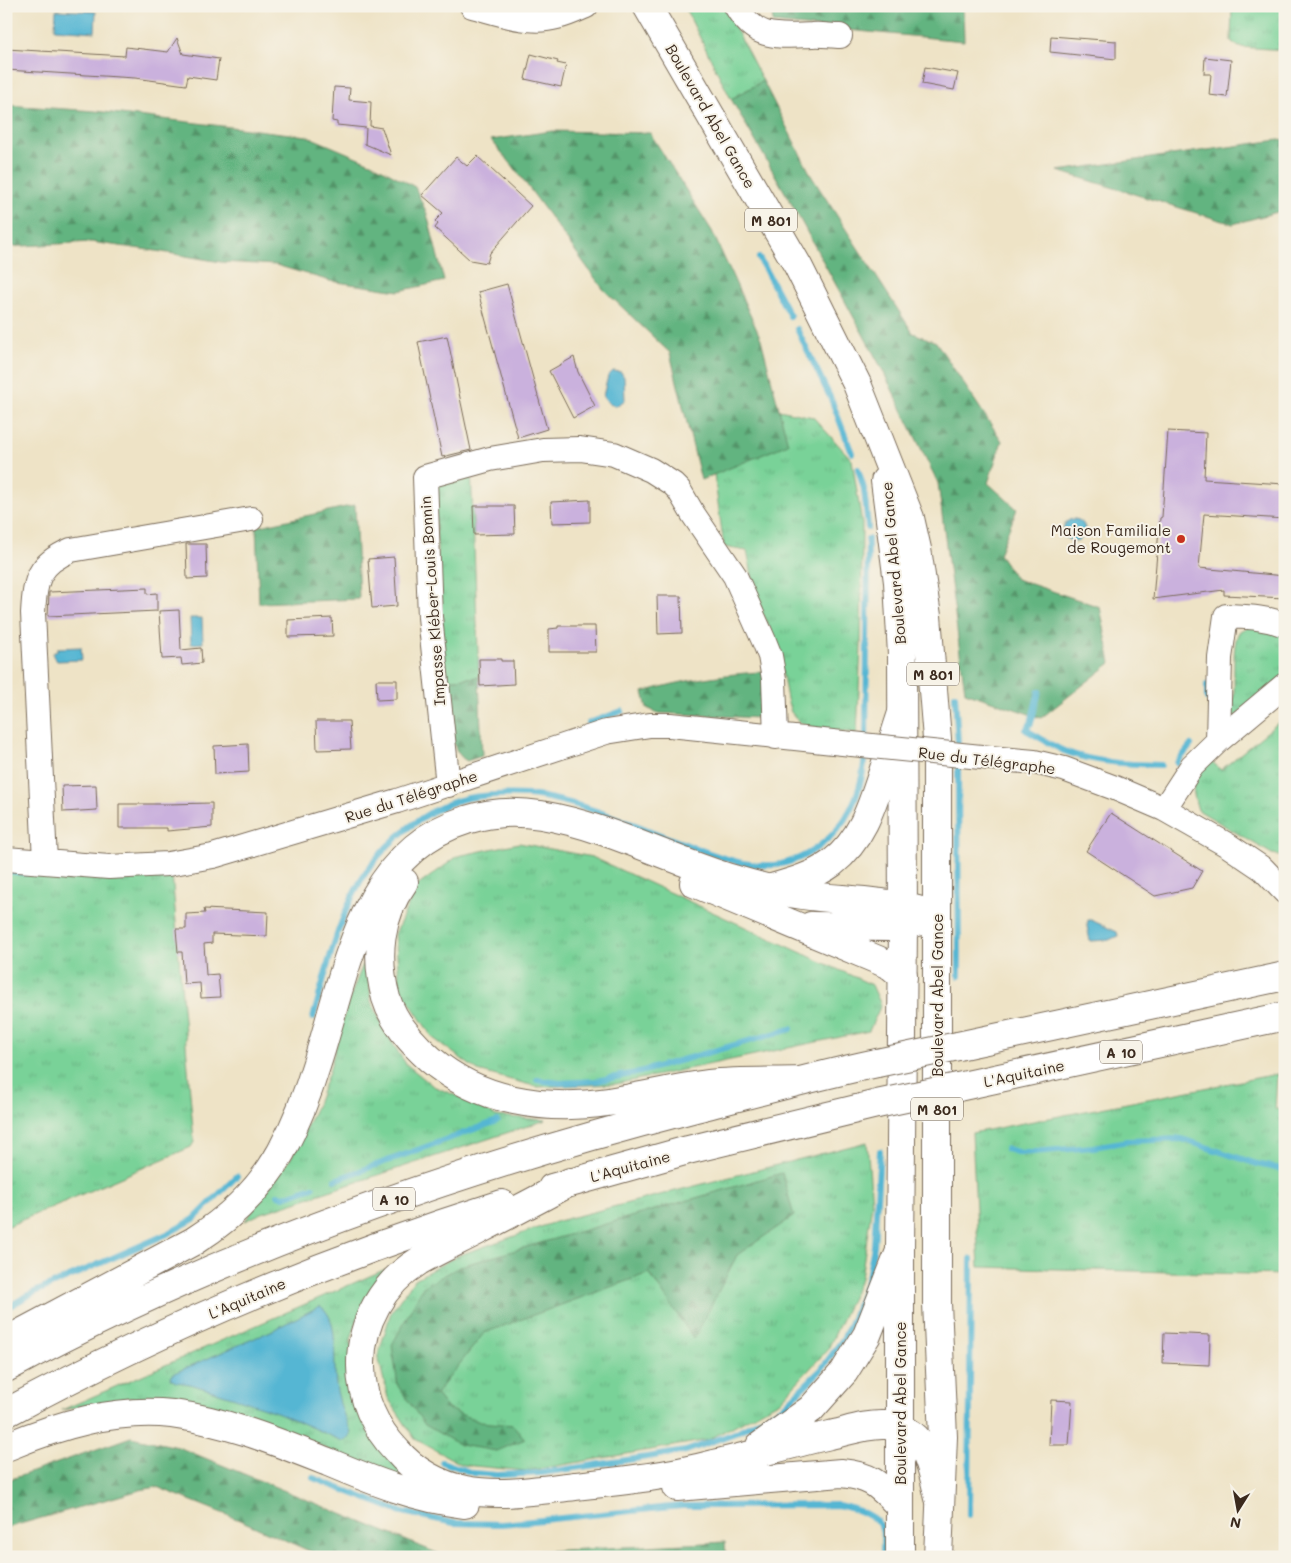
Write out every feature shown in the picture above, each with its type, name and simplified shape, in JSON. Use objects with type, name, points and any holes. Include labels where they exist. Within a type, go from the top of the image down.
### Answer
[{"type":"main road","name":"Boulevard Abel Gance","points":[[647,6],[798,266],[857,384],[910,518],[917,549],[927,616],[937,739],[937,1303],[943,1437],[938,1557]]},
{"type":"main road","name":"Boulevard Abel Gance","points":[[880,440],[898,582],[902,654],[903,976],[900,1251],[900,1557]]},
{"type":"main road","points":[[771,888],[800,880],[831,864],[860,832],[872,806],[902,713]]},
{"type":"main road","points":[[6,1341],[194,1241],[218,1226],[262,1182],[280,1152],[307,1093],[351,951],[372,901],[383,882],[397,864],[430,835],[452,824],[495,814],[541,815],[587,826],[713,873],[771,888],[903,915]]},
{"type":"main road","points":[[800,1081],[710,1084],[607,1102],[580,1104],[532,1104],[488,1094],[454,1077],[421,1051],[408,1037],[388,1002],[380,967],[380,947],[388,908],[398,890],[422,861],[448,843],[476,832],[497,829],[538,830],[583,838],[650,864],[878,960],[891,966],[903,976]]},
{"type":"main road","points":[[794,926],[903,915],[937,916]]},
{"type":"main road","name":"A 10","points":[[6,1368],[84,1328],[219,1267],[301,1233],[450,1179],[554,1146],[800,1081],[1285,976]]},
{"type":"main road","name":"L'Aquitaine","points":[[6,1413],[102,1364],[252,1296],[389,1242],[570,1182],[688,1150],[877,1104],[1285,1016]]},
{"type":"main road","points":[[570,1182],[418,1262],[379,1298],[367,1323],[363,1341],[360,1364],[362,1385],[368,1407],[377,1426],[403,1458],[445,1485],[490,1493],[518,1492],[610,1482],[712,1465],[861,1428],[882,1425],[900,1427],[924,1447],[930,1460],[939,1498]]},
{"type":"main road","points":[[748,1455],[811,1409],[844,1372],[867,1335],[900,1251]]},
{"type":"main road","points":[[6,1447],[34,1435],[72,1423],[109,1416],[145,1413],[172,1414],[219,1424],[264,1437],[402,1491],[435,1500],[464,1504],[489,1506],[518,1505],[661,1489],[841,1473],[860,1475],[873,1481],[900,1506]]},
{"type":"street","points":[[472,6],[522,18],[540,20],[557,17],[586,6]]},
{"type":"street","points":[[736,6],[750,24],[761,32],[774,36],[840,36]]},
{"type":"street","name":"Impasse Kléber-Louis Bonnin","points":[[448,785],[430,617],[425,477],[490,459],[543,450],[598,450],[627,458],[651,470],[679,490],[735,576],[770,656],[774,679],[776,737]]},
{"type":"street","points":[[45,862],[33,613],[34,588],[44,567],[56,556],[71,550],[251,519]]},
{"type":"street","points":[[1218,741],[1220,658],[1226,616],[1276,621],[1285,625]]},
{"type":"street","points":[[1164,809],[1192,766],[1218,741],[1285,685]]},
{"type":"street","name":"Rue du Télégraphe","points":[[6,859],[108,867],[177,863],[213,856],[448,785],[606,732],[631,727],[670,725],[1034,762],[1064,769],[1164,809],[1229,846],[1263,869],[1285,892]]},
{"type":"green space","points":[[684,6],[724,6],[763,81],[731,99]]},
{"type":"green space","points":[[771,6],[963,6],[964,41],[773,23]]},
{"type":"green space","points":[[1232,6],[1285,6],[1285,50],[1239,47],[1231,41]]},
{"type":"green space","points":[[763,81],[812,177],[913,333],[936,342],[1002,441],[988,483],[1017,509],[999,554],[1016,579],[1100,607],[1111,663],[1041,718],[965,692],[938,483],[881,367],[790,201],[731,99]]},
{"type":"green space","points":[[6,105],[95,111],[307,136],[373,164],[415,187],[427,214],[444,281],[399,291],[330,281],[276,265],[221,262],[91,242],[6,247]]},
{"type":"green space","points":[[552,131],[650,133],[712,231],[761,339],[788,444],[701,480],[670,353],[603,289],[513,166],[491,140]]},
{"type":"green space","points":[[1285,139],[1285,210],[1233,224],[1058,171]]},
{"type":"green space","points":[[779,410],[813,417],[852,460],[862,524],[861,646],[857,733],[816,728],[800,723],[791,712],[777,643],[758,604],[747,551],[724,547],[714,474]]},
{"type":"green space","points":[[471,467],[479,677],[443,680],[435,499],[438,477]]},
{"type":"green space","points":[[355,505],[359,599],[259,603],[256,527]]},
{"type":"green space","points":[[1251,626],[1285,632],[1285,674],[1232,719],[1235,643],[1240,631]]},
{"type":"green space","points":[[759,672],[766,673],[766,717],[658,713],[647,708],[643,692],[700,679]]},
{"type":"green space","points":[[479,677],[482,756],[467,761],[460,756],[451,737],[443,680]]},
{"type":"green space","points":[[1285,717],[1285,856],[1272,854],[1198,810],[1193,788],[1199,773],[1210,760],[1221,770]]},
{"type":"green space","points":[[519,843],[592,857],[872,985],[881,1005],[869,1031],[616,1084],[538,1087],[478,1071],[433,1038],[400,988],[395,934],[417,886],[458,856]]},
{"type":"green space","points":[[6,865],[172,873],[194,1142],[191,1147],[6,1227]]},
{"type":"green space","points":[[367,954],[371,1002],[391,1041],[406,1064],[433,1086],[496,1116],[546,1120],[262,1213],[245,1221],[291,1158],[316,1107],[329,1072],[347,1005]]},
{"type":"green space","points":[[1277,1074],[1275,1109],[1285,1110],[1285,1275],[979,1267],[972,1133]]},
{"type":"green space","points":[[867,1142],[872,1204],[861,1278],[828,1349],[780,1401],[708,1440],[527,1471],[463,1465],[415,1439],[388,1398],[378,1356],[391,1312],[415,1279],[457,1256],[558,1221]]},
{"type":"green space","points":[[782,1173],[794,1216],[737,1255],[694,1339],[649,1273],[484,1333],[436,1394],[448,1409],[480,1422],[513,1425],[525,1439],[497,1451],[460,1445],[425,1425],[398,1386],[392,1345],[423,1287],[461,1266]]},
{"type":"green space","points":[[386,1269],[364,1301],[350,1342],[420,1484],[381,1473],[254,1417],[195,1402],[129,1398],[62,1410]]},
{"type":"green space","points":[[131,1437],[178,1447],[444,1556],[725,1542],[726,1557],[323,1557],[242,1521],[157,1487],[140,1490],[6,1528],[6,1481]]},
{"type":"water","points":[[56,10],[96,12],[95,32],[55,29]]},
{"type":"water","points":[[613,371],[621,372],[624,377],[625,400],[616,406],[609,404],[603,396],[608,376]]},
{"type":"water","points":[[1074,519],[1082,522],[1085,530],[1082,538],[1074,541],[1066,538],[1063,530],[1066,522]]},
{"type":"water","points":[[190,618],[202,618],[203,643],[191,644]]},
{"type":"water","points":[[81,647],[82,660],[57,661],[53,656],[57,648]]},
{"type":"water","points":[[1088,920],[1117,932],[1118,936],[1109,940],[1090,941],[1087,926]]},
{"type":"water","points":[[320,1306],[330,1318],[334,1334],[336,1388],[351,1432],[349,1438],[342,1441],[279,1413],[170,1379],[172,1374],[271,1331]]},
{"type":"building","points":[[1051,36],[1116,41],[1116,59],[1050,52]]},
{"type":"building","points":[[177,38],[183,54],[219,59],[216,80],[188,76],[186,85],[135,78],[6,70],[6,49],[125,56],[126,47],[168,52]]},
{"type":"building","points":[[531,54],[566,65],[561,87],[525,79]]},
{"type":"building","points":[[1205,57],[1231,60],[1227,97],[1209,95],[1211,74],[1204,74]]},
{"type":"building","points":[[925,67],[958,73],[954,90],[922,84]]},
{"type":"building","points":[[334,87],[350,88],[349,100],[371,102],[370,126],[382,128],[391,155],[365,144],[366,128],[337,125],[337,122],[332,121]]},
{"type":"building","points":[[477,156],[531,206],[490,253],[487,263],[470,260],[435,228],[438,224],[435,221],[443,213],[422,195],[456,157],[467,166]]},
{"type":"building","points":[[507,284],[547,429],[518,438],[478,292]]},
{"type":"building","points":[[447,336],[471,450],[442,457],[418,342]]},
{"type":"building","points":[[574,357],[578,372],[595,406],[573,418],[549,371]]},
{"type":"building","points":[[1168,431],[1206,433],[1204,479],[1285,484],[1285,519],[1204,514],[1199,568],[1285,576],[1285,598],[1224,595],[1224,590],[1153,599],[1160,518],[1162,517]]},
{"type":"building","points":[[590,500],[590,522],[552,523],[551,502]]},
{"type":"building","points":[[473,506],[514,506],[515,534],[474,535]]},
{"type":"building","points":[[186,544],[206,544],[207,578],[187,579]]},
{"type":"building","points":[[394,557],[397,606],[372,608],[368,559]]},
{"type":"building","points":[[147,588],[147,594],[157,593],[157,611],[48,616],[49,592]]},
{"type":"building","points":[[657,596],[681,596],[682,633],[658,634]]},
{"type":"building","points":[[179,610],[181,650],[201,648],[202,663],[182,665],[181,658],[162,659],[159,611]]},
{"type":"building","points":[[332,618],[333,636],[288,637],[288,620]]},
{"type":"building","points":[[558,626],[595,626],[596,652],[549,652],[549,629],[558,628]]},
{"type":"building","points":[[479,659],[513,661],[514,684],[480,686]]},
{"type":"building","points":[[376,680],[397,680],[397,699],[377,700]]},
{"type":"building","points":[[316,721],[349,721],[351,749],[317,750]]},
{"type":"building","points":[[248,744],[249,772],[215,774],[214,746]]},
{"type":"building","points":[[96,785],[97,810],[63,812],[62,786]]},
{"type":"building","points":[[212,803],[212,827],[167,831],[167,828],[119,828],[119,804]]},
{"type":"building","points":[[1111,813],[1202,871],[1192,888],[1155,896],[1086,851]]},
{"type":"building","points":[[204,909],[268,912],[267,936],[212,934],[212,943],[204,944],[206,975],[218,974],[220,997],[201,998],[200,983],[184,984],[182,952],[178,952],[176,929],[186,929],[186,914],[205,913]]},
{"type":"building","points":[[1164,1333],[1210,1335],[1209,1365],[1163,1363]]},
{"type":"building","points":[[1051,1400],[1072,1401],[1069,1445],[1049,1445]]},
{"type":"waterway","points":[[759,258],[790,316]]},
{"type":"waterway","points":[[797,329],[831,399],[852,453]]},
{"type":"waterway","points":[[858,469],[864,489],[868,527]]},
{"type":"waterway","points":[[866,741],[868,539]]},
{"type":"waterway","points":[[1207,685],[1207,698]]},
{"type":"waterway","points":[[1039,691],[1031,723],[1026,730],[1054,746],[1076,755],[1124,763],[1161,765]]},
{"type":"waterway","points":[[955,695],[958,742]]},
{"type":"waterway","points":[[589,723],[622,711]]},
{"type":"waterway","points":[[1177,763],[1191,745]]},
{"type":"waterway","points":[[313,1018],[335,940],[359,884],[369,868],[398,836],[421,818],[434,811],[460,800],[478,796],[513,795],[543,797],[594,810],[741,863],[754,865],[781,864],[795,860],[819,846],[830,837],[845,819],[860,786],[865,751]]},
{"type":"waterway","points":[[958,764],[959,976]]},
{"type":"waterway","points":[[6,871],[26,873]]},
{"type":"waterway","points":[[537,1080],[560,1083],[596,1081],[636,1073],[791,1029]]},
{"type":"waterway","points":[[335,1180],[497,1121]]},
{"type":"waterway","points":[[1007,1149],[1021,1153],[1093,1147],[1128,1141],[1182,1139],[1257,1164],[1285,1170]]},
{"type":"waterway","points":[[442,1462],[473,1473],[497,1475],[542,1473],[686,1451],[735,1433],[782,1408],[821,1370],[843,1339],[853,1318],[868,1278],[874,1246],[880,1151]]},
{"type":"waterway","points":[[6,1308],[35,1292],[167,1234],[194,1219],[237,1176]]},
{"type":"waterway","points":[[278,1195],[284,1197],[313,1187]]},
{"type":"waterway","points":[[969,1515],[971,1259]]},
{"type":"waterway","points":[[313,1478],[398,1511],[454,1523],[502,1524],[681,1506],[838,1505],[865,1513],[877,1521],[883,1533],[883,1557]]},
{"type":"place","name":"Maison Familiale de Rougemont","points":[[1181,539]]}]
